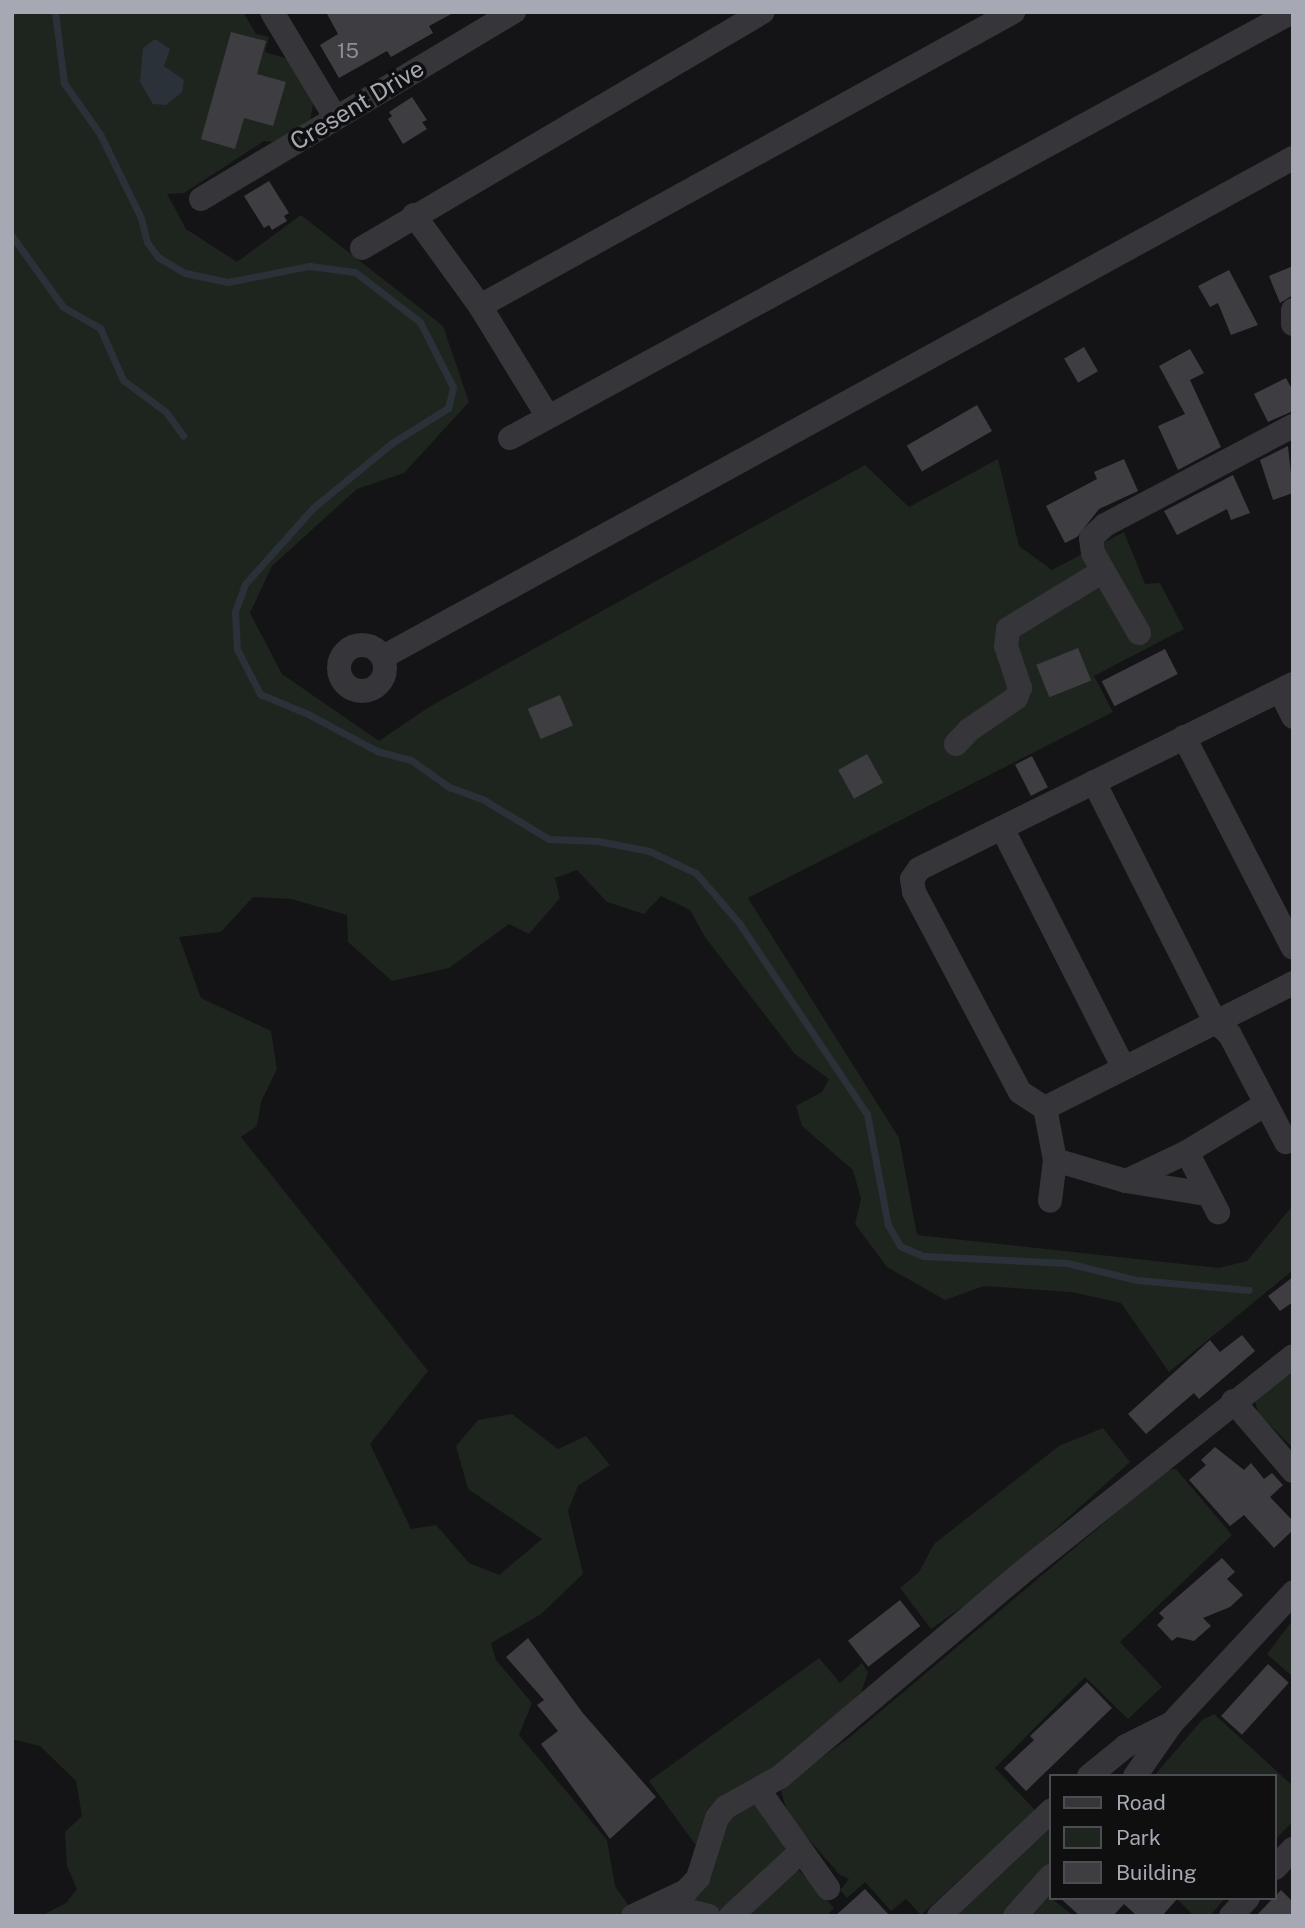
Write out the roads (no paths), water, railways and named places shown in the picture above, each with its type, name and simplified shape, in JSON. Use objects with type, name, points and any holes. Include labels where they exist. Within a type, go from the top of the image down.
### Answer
[{"type":"street","points":[[272,12],[335,117]]},
{"type":"street","name":"Cresent Drive","points":[[201,199],[514,12]]},
{"type":"street","points":[[362,247],[763,12]]},
{"type":"street","points":[[480,306],[1013,12]]},
{"type":"street","points":[[510,438],[1293,12]]},
{"type":"street","points":[[383,657],[1293,158]]},
{"type":"street","points":[[414,215],[480,306],[548,417]]},
{"type":"street","points":[[1293,310],[1293,324]]},
{"type":"street","points":[[1139,633],[1103,570],[1091,538],[1105,525],[1293,426]]},
{"type":"street","points":[[956,744],[969,730],[1016,698],[1020,688],[1006,646],[1007,629],[1103,570]]},
{"type":"street","points":[[1050,1201],[1055,1160],[1045,1108],[1020,1093],[914,892],[912,879],[919,869],[1286,688],[1293,717]]},
{"type":"street","points":[[1184,737],[1293,948]]},
{"type":"street","points":[[1094,782],[1214,1020],[1230,1035],[1286,1142]]},
{"type":"street","points":[[1002,828],[1123,1066]]},
{"type":"street","points":[[1045,1108],[1214,1020],[1293,983]]},
{"type":"street","points":[[1126,1181],[1187,1152],[1266,1104]]},
{"type":"street","points":[[1055,1160],[1212,1203],[1187,1152]]},
{"type":"street","points":[[632,1916],[685,1891],[698,1878],[720,1813],[732,1803],[760,1791],[1233,1401],[1293,1356]]},
{"type":"street","points":[[1233,1401],[1293,1471]]},
{"type":"street","points":[[1136,1774],[1172,1723],[1293,1593]]},
{"type":"street","points":[[1091,1774],[1126,1746],[1172,1723]]},
{"type":"street","points":[[760,1791],[800,1852],[828,1888]]},
{"type":"street","points":[[939,1916],[1050,1812]]},
{"type":"street","points":[[1277,1866],[1293,1849]]},
{"type":"street","points":[[731,1916],[800,1852]]},
{"type":"street","points":[[1016,1916],[1050,1877]]},
{"type":"street","points":[[1231,1916],[1246,1900]]},
{"type":"street","points":[[660,1904],[709,1916]]},
{"type":"waterway","points":[[55,12],[64,83],[100,134],[141,218],[147,242],[158,257],[185,273],[228,282],[309,266],[355,272],[420,322],[453,387],[448,408],[392,443],[313,508],[245,584],[235,612],[237,649],[260,694],[308,714],[377,751],[411,760],[449,787],[484,800],[549,839],[598,841],[649,851],[696,873],[739,923],[867,1114],[888,1225],[900,1246],[924,1256],[1067,1263],[1137,1280],[1249,1290]]},
{"type":"waterway","points":[[12,236],[63,307],[100,328],[123,380],[166,412],[183,435]]}]
